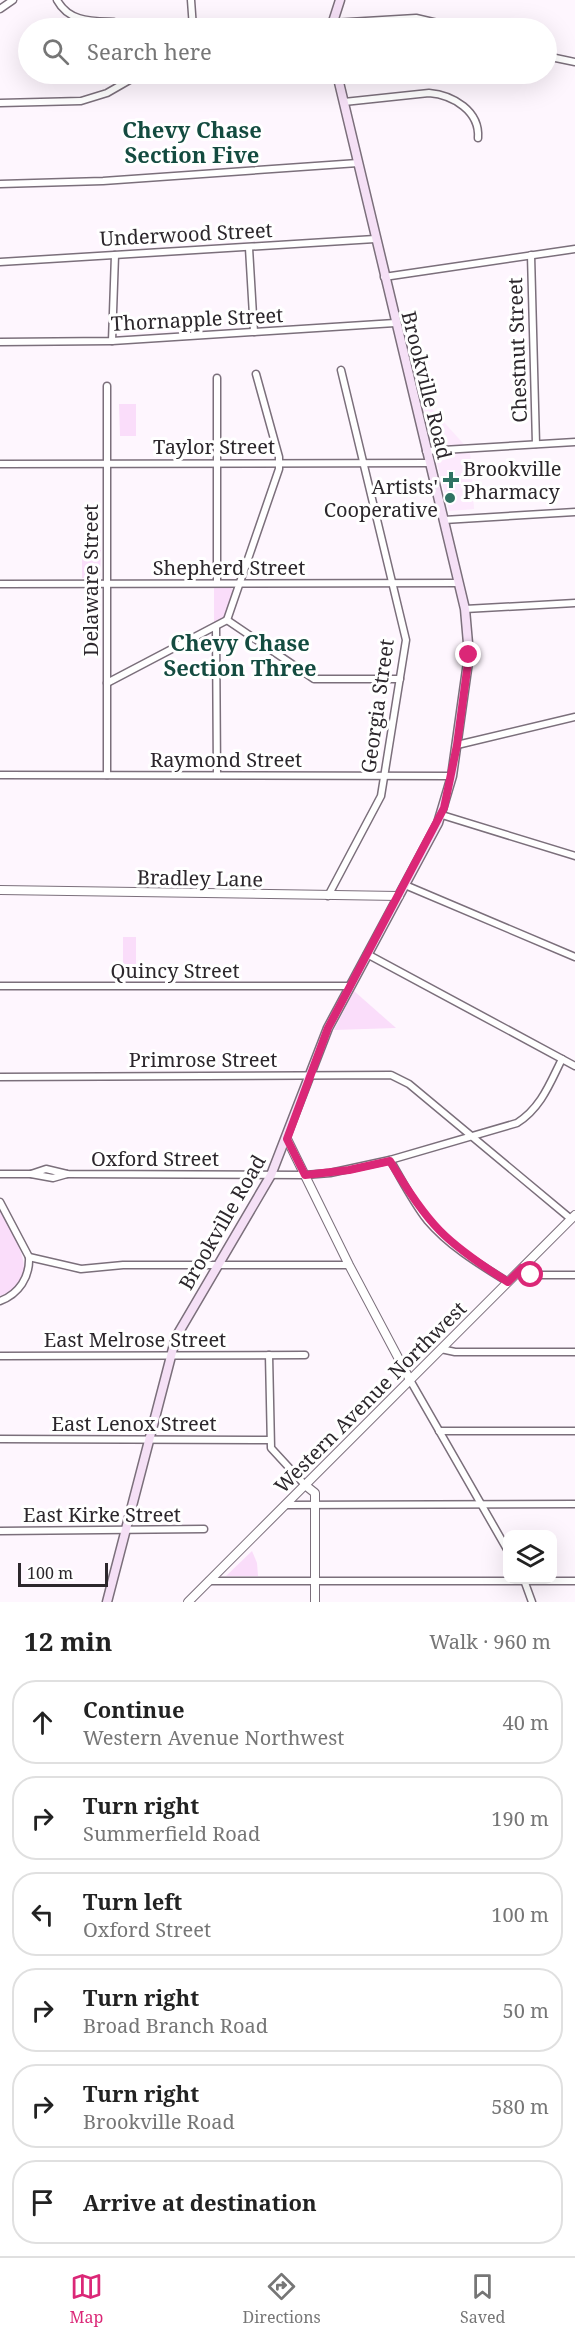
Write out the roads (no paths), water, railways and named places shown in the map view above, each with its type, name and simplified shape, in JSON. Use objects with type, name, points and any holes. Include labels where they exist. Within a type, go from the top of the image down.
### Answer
[{"type":"main road","points":[[334,18],[340,0]]},
{"type":"main road","name":"Brookville Road","points":[[108,1602],[124,1530],[170,1355],[185,1318],[271,1175],[287,1139],[328,1028],[442,815],[457,745],[469,655],[465,609],[384,277],[340,84]]},
{"type":"street","points":[[0,9],[13,0]]},
{"type":"street","points":[[57,0],[64,11],[78,18]]},
{"type":"street","points":[[190,0],[192,18]]},
{"type":"street","points":[[557,58],[575,62]]},
{"type":"street","points":[[0,103],[81,101],[107,93],[123,84]]},
{"type":"street","points":[[344,102],[429,93],[442,94],[460,103],[470,113],[476,124],[478,138]]},
{"type":"street","points":[[0,184],[103,181],[358,163]]},
{"type":"street","name":"Underwood Street","points":[[0,262],[375,239]]},
{"type":"street","points":[[249,248],[254,332]]},
{"type":"street","points":[[384,277],[575,249]]},
{"type":"street","points":[[112,341],[116,255]]},
{"type":"street","name":"Chestnut Street","points":[[531,255],[536,444]]},
{"type":"street","name":"Thornapple Street","points":[[0,342],[112,341],[395,323]]},
{"type":"street","name":"Georgia Street","points":[[328,896],[378,803],[406,640],[341,370]]},
{"type":"street","points":[[107,683],[216,628],[227,620],[279,463],[256,374]]},
{"type":"street","points":[[217,583],[218,378]]},
{"type":"street","name":"Delaware Street","points":[[107,386],[107,775]]},
{"type":"street","points":[[426,451],[575,442]]},
{"type":"street","name":"Taylor Street","points":[[0,464],[429,463]]},
{"type":"street","points":[[444,520],[575,512]]},
{"type":"street","name":"Shepherd Street","points":[[0,584],[459,584]]},
{"type":"street","points":[[465,609],[575,603]]},
{"type":"street","points":[[227,620],[314,679],[400,679]]},
{"type":"street","points":[[216,628],[217,775]]},
{"type":"street","points":[[457,745],[575,717]]},
{"type":"street","name":"Raymond Street","points":[[0,775],[452,776]]},
{"type":"street","points":[[442,815],[575,856]]},
{"type":"street","points":[[405,885],[575,957]]},
{"type":"street","name":"Bradley Lane","points":[[0,890],[399,896]]},
{"type":"street","points":[[367,954],[575,1066]]},
{"type":"street","name":"Quincy Street","points":[[0,986],[350,986]]},
{"type":"street","name":"Oxford Street","points":[[0,1173],[31,1174],[46,1169],[67,1174],[305,1175],[349,1170],[390,1161],[517,1123],[539,1103],[562,1059]]},
{"type":"street","name":"Primrose Street","points":[[0,1077],[384,1074],[399,1077],[573,1217]]},
{"type":"street","points":[[287,1139],[349,1265],[410,1380],[503,1544]]},
{"type":"street","points":[[390,1161],[417,1207],[438,1232],[462,1252],[508,1282]]},
{"type":"street","points":[[0,1202],[29,1257],[27,1274],[21,1286],[12,1295],[0,1301]]},
{"type":"street","name":"Western Avenue Northwest","points":[[188,1602],[573,1217]]},
{"type":"street","points":[[29,1257],[81,1269],[123,1265],[349,1265]]},
{"type":"street","points":[[522,1268],[531,1275],[575,1275]]},
{"type":"street","points":[[441,1348],[455,1352],[575,1352]]},
{"type":"street","points":[[269,1355],[269,1440],[272,1451],[315,1494],[315,1602]]},
{"type":"street","name":"East Melrose Street","points":[[0,1356],[305,1355]]},
{"type":"street","points":[[439,1431],[575,1431]]},
{"type":"street","name":"East Lenox Street","points":[[0,1439],[269,1440]]},
{"type":"street","points":[[285,1505],[575,1504]]},
{"type":"street","name":"East Kirke Street","points":[[0,1531],[204,1529]]},
{"type":"street","points":[[209,1581],[503,1580]]},
{"type":"street","points":[[557,1581],[575,1581]]},
{"type":"street","points":[[525,1584],[532,1602]]},
{"type":"place","name":"Brookville Pharmacy","points":[[451,480]]},
{"type":"place","name":"Artists' Cooperative","points":[[450,498]]},
{"type":"district","name":"Chevy Chase Section Five","points":[[192,142]]},
{"type":"district","name":"Chevy Chase Section Three","points":[[240,654]]}]
